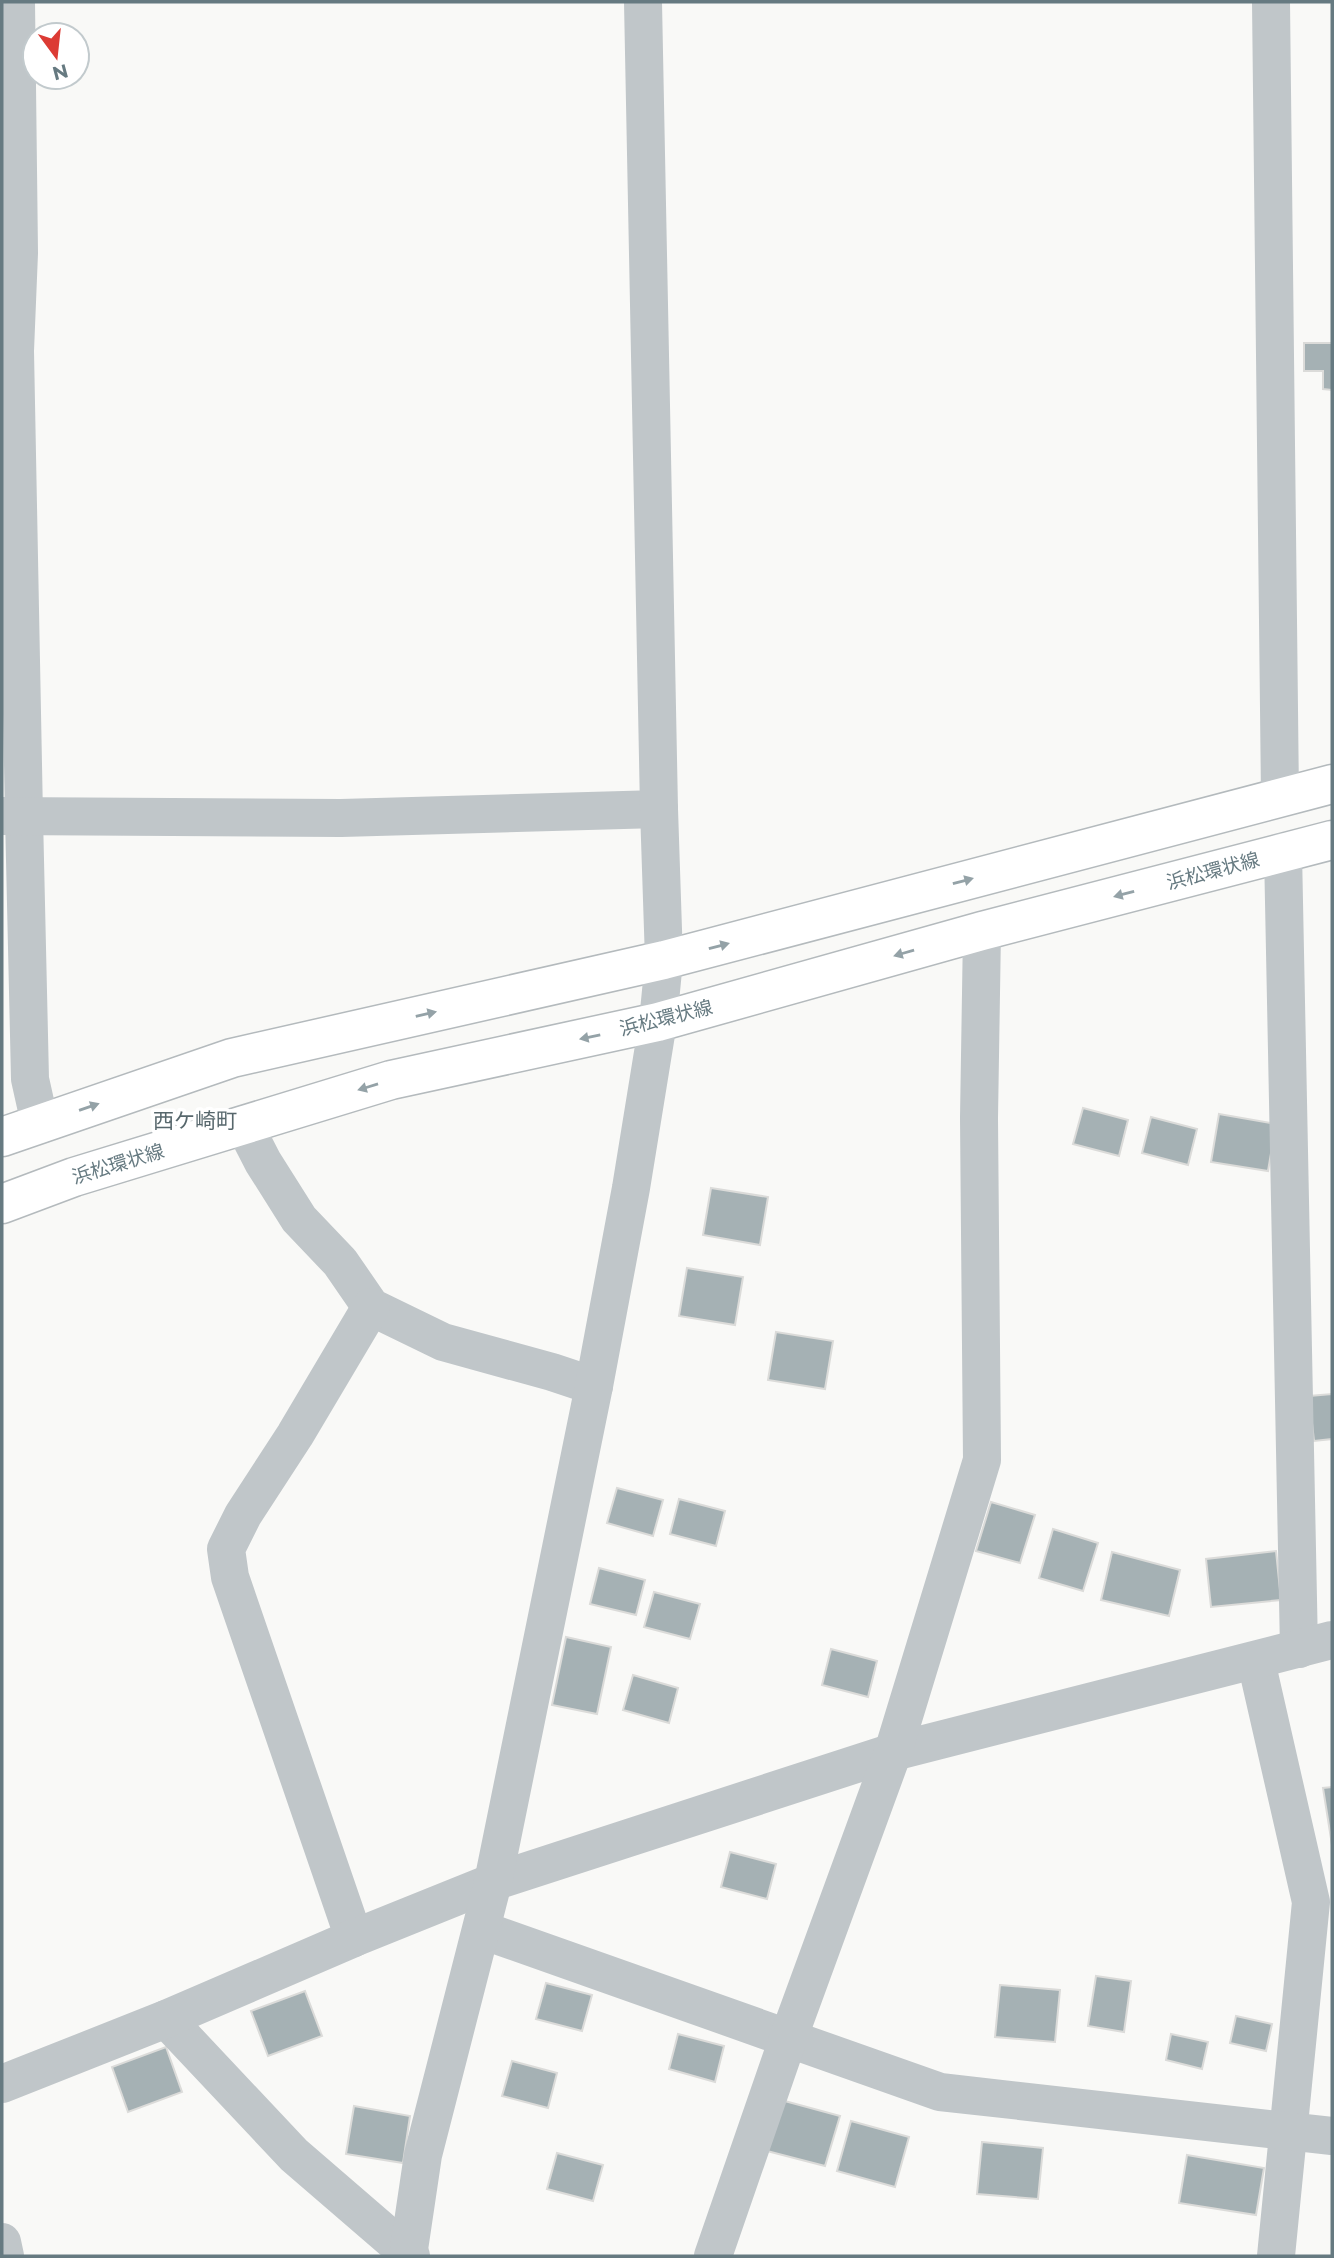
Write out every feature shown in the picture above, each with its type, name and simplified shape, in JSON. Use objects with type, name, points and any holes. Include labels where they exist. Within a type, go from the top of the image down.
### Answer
[{"type":"main road","points":[[2,1138],[232,1058],[664,961],[1332,784]]},
{"type":"main road","name":"浜松環状線","points":[[2,1204],[74,1177],[391,1080],[658,1022],[982,931],[1332,839]]},
{"type":"street","points":[[16,2],[19,253],[15,351],[13,816],[30,1079],[40,1124]]},
{"type":"street","points":[[409,2256],[423,2155],[493,1882],[594,1386],[631,1188],[658,1022],[664,961],[643,2]]},
{"type":"street","points":[[1271,2],[1280,797]]},
{"type":"street","points":[[13,816],[341,818],[659,809]]},
{"type":"street","points":[[2,2084],[166,2019],[493,1882],[893,1752],[1316,1645],[1283,852]]},
{"type":"street","points":[[713,2256],[788,2039],[893,1752],[982,1460],[979,1118],[982,931]]},
{"type":"street","points":[[244,1125],[262,1161],[299,1219],[340,1262],[371,1307],[443,1342],[594,1386]]},
{"type":"street","points":[[354,1938],[230,1577],[226,1549],[243,1515],[295,1435],[371,1307]]},
{"type":"street","points":[[1256,1661],[1311,1902],[1276,2256]]},
{"type":"street","points":[[482,1930],[940,2092],[1332,2137]]},
{"type":"street","points":[[166,2019],[294,2155],[409,2256]]},
{"type":"street","points":[[2,2242],[5,2256]]},
{"type":"building","points":[[1304,343],[1332,343],[1332,390],[1323,389],[1323,371],[1304,371]]},
{"type":"building","points":[[1083,1108],[1128,1120],[1119,1156],[1073,1144]]},
{"type":"building","points":[[1219,1114],[1276,1124],[1268,1171],[1211,1162]]},
{"type":"building","points":[[1151,1117],[1197,1129],[1188,1165],[1142,1153]]},
{"type":"building","points":[[711,1188],[768,1197],[760,1245],[703,1235]]},
{"type":"building","points":[[687,1268],[743,1277],[735,1325],[679,1316]]},
{"type":"building","points":[[776,1332],[833,1341],[825,1389],[768,1380]]},
{"type":"building","points":[[1332,1394],[1332,1439],[1314,1441],[1309,1396]]},
{"type":"building","points":[[617,1488],[663,1500],[653,1536],[607,1523]]},
{"type":"building","points":[[679,1499],[725,1511],[716,1546],[670,1534]]},
{"type":"building","points":[[991,1502],[1035,1515],[1020,1563],[976,1551]]},
{"type":"building","points":[[1053,1529],[1098,1543],[1083,1591],[1039,1578]]},
{"type":"building","points":[[1276,1551],[1281,1600],[1211,1607],[1206,1559]]},
{"type":"building","points":[[1112,1552],[1180,1570],[1169,1616],[1101,1600]]},
{"type":"building","points":[[599,1568],[645,1580],[636,1615],[590,1604]]},
{"type":"building","points":[[654,1592],[700,1604],[690,1639],[644,1627]]},
{"type":"building","points":[[566,1637],[611,1647],[597,1714],[552,1705]]},
{"type":"building","points":[[831,1649],[877,1661],[868,1697],[822,1685]]},
{"type":"building","points":[[633,1675],[678,1688],[669,1723],[623,1710]]},
{"type":"building","points":[[1332,1787],[1332,1845],[1323,1788]]},
{"type":"building","points":[[730,1852],[776,1864],[767,1899],[721,1887]]},
{"type":"building","points":[[1096,1976],[1131,1981],[1124,2032],[1088,2026]]},
{"type":"building","points":[[546,1983],[592,1995],[582,2031],[536,2019]]},
{"type":"building","points":[[1000,1985],[1060,1990],[1055,2042],[995,2037]]},
{"type":"building","points":[[305,1991],[322,2036],[268,2056],[251,2011]]},
{"type":"building","points":[[1236,2016],[1272,2024],[1266,2051],[1230,2043]]},
{"type":"building","points":[[678,2034],[724,2046],[715,2082],[669,2069]]},
{"type":"building","points":[[1171,2034],[1208,2042],[1202,2069],[1166,2060]]},
{"type":"building","points":[[166,2047],[182,2092],[128,2112],[112,2067]]},
{"type":"building","points":[[512,2061],[557,2073],[548,2108],[502,2096]]},
{"type":"building","points":[[781,2100],[840,2116],[825,2166],[767,2151]]},
{"type":"building","points":[[354,2106],[410,2116],[403,2163],[346,2154]]},
{"type":"building","points":[[851,2121],[909,2137],[895,2187],[837,2171]]},
{"type":"building","points":[[982,2142],[1043,2148],[1038,2199],[977,2194]]},
{"type":"building","points":[[557,2153],[603,2165],[593,2201],[547,2189]]},
{"type":"building","points":[[1187,2155],[1264,2168],[1256,2215],[1179,2203]]},
{"type":"district","name":"西ケ崎町","points":[[195,1120]]}]
